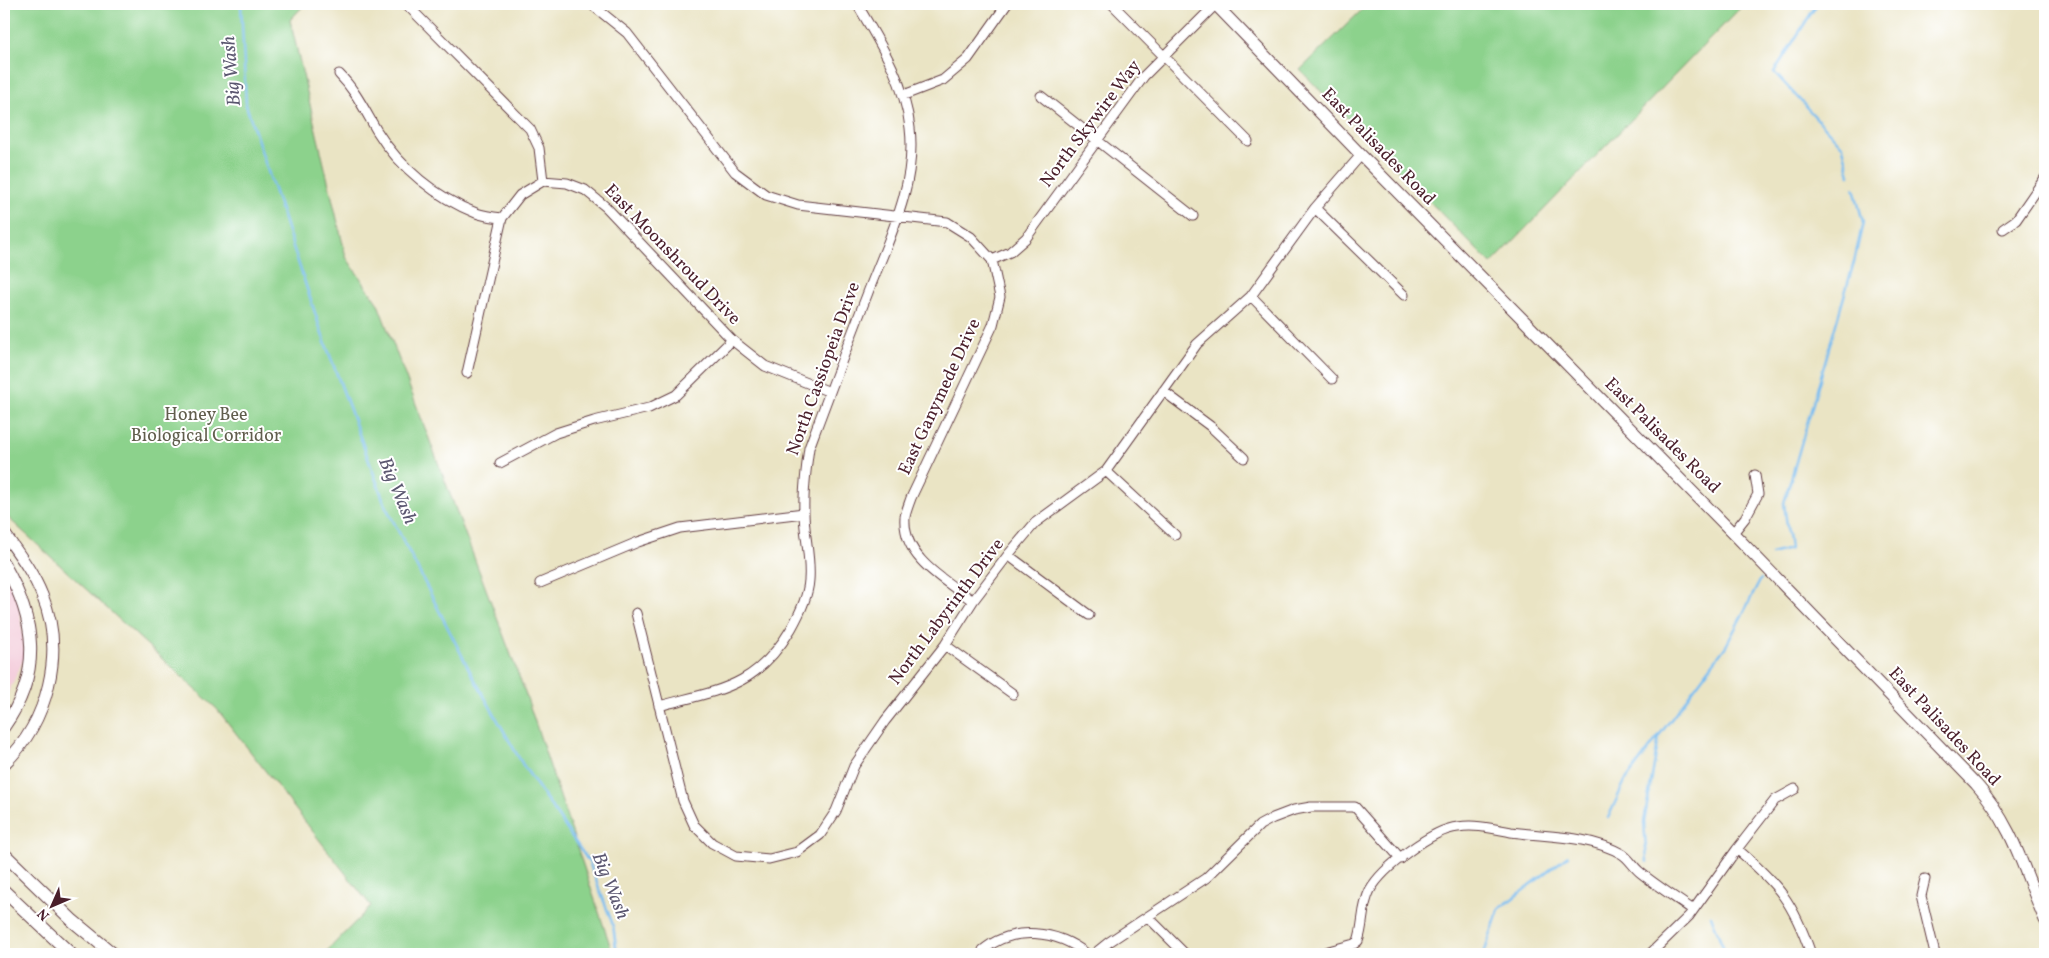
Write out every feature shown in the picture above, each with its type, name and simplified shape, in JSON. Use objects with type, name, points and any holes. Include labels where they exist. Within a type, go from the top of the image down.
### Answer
[{"type":"main road","points":[[4,854],[73,921],[112,954]]},
{"type":"main road","points":[[4,891],[71,954]]},
{"type":"street","points":[[406,4],[530,129],[539,148],[543,181],[520,194],[502,218],[467,372]]},
{"type":"street","name":"East Ganymede Drive","points":[[591,4],[627,33],[735,172],[766,195],[798,205],[947,222],[972,236],[992,260],[1000,297],[993,326],[911,498],[905,516],[907,534],[916,554],[932,570],[973,601]]},
{"type":"street","name":"North Cassiopeia Drive","points":[[659,706],[722,690],[751,677],[779,650],[799,614],[809,581],[804,513],[805,478],[809,448],[898,215],[910,173],[910,129],[904,96],[890,58],[857,4]]},
{"type":"street","points":[[904,96],[943,80],[968,59],[1007,4]]},
{"type":"street","points":[[1112,4],[1248,141]]},
{"type":"street","name":"North Skywire Way","points":[[992,260],[1010,252],[1026,238],[1144,76],[1215,4]]},
{"type":"street","name":"East Palisades Road","points":[[1215,4],[1361,155],[1734,532],[1984,794],[1999,812],[2013,838],[2045,920]]},
{"type":"street","points":[[339,74],[352,86],[378,133],[395,156],[423,183],[455,204],[477,214],[502,218]]},
{"type":"street","points":[[1041,96],[1098,139],[1193,216]]},
{"type":"street","name":"North Labyrinth Drive","points":[[636,613],[683,800],[694,825],[712,843],[736,856],[769,859],[797,852],[820,835],[836,810],[854,766],[885,721],[945,645],[973,601],[1008,555],[1035,523],[1106,471],[1197,344],[1251,296],[1315,208],[1361,155]]},
{"type":"street","points":[[2003,229],[2016,220],[2045,178]]},
{"type":"street","name":"East Moonshroud Drive","points":[[543,181],[567,182],[585,190],[606,207],[732,340],[765,366],[830,392]]},
{"type":"street","points":[[1315,208],[1404,295]]},
{"type":"street","points":[[1251,296],[1332,379]]},
{"type":"street","points":[[500,463],[556,433],[594,421],[649,408],[676,394],[732,340]]},
{"type":"street","points":[[1163,392],[1210,426],[1244,458]]},
{"type":"street","points":[[1106,471],[1175,535]]},
{"type":"street","points":[[1734,532],[1745,518],[1758,494],[1755,476]]},
{"type":"street","points":[[540,584],[638,542],[680,528],[804,513]]},
{"type":"street","points":[[4,533],[28,568],[43,596],[50,622],[52,646],[48,687],[40,713],[25,741],[4,764]]},
{"type":"street","points":[[1008,555],[1089,615]]},
{"type":"street","points":[[4,564],[20,595],[27,615],[30,636],[30,658],[20,700],[4,727]]},
{"type":"street","points":[[945,645],[1013,694]]},
{"type":"street","points":[[1650,954],[1675,932],[1693,910],[1736,849],[1776,800],[1795,789]]},
{"type":"street","points":[[1094,954],[1109,942],[1206,878],[1260,825],[1294,810],[1323,806],[1355,807],[1401,859]]},
{"type":"street","points":[[1318,954],[1354,944],[1358,941],[1364,906],[1371,889],[1401,859],[1432,836],[1458,826],[1570,838],[1600,845],[1623,854],[1639,872],[1693,910]]},
{"type":"street","points":[[1736,849],[1776,885],[1792,906],[1811,954]]},
{"type":"street","points":[[1925,880],[1921,896],[1935,954]]},
{"type":"street","points":[[1148,917],[1185,954]]},
{"type":"street","points":[[983,950],[1002,937],[1024,933],[1060,938],[1087,954]]},
{"type":"shaded area","points":[[4,572],[19,601],[25,657],[4,701]]},
{"type":"green space","name":"Honey Bee Biological Corridor","points":[[4,4],[305,4],[290,20],[346,257],[378,304],[525,692],[613,954],[324,954],[371,906],[217,709],[4,514]]},
{"type":"green space","points":[[1368,4],[1744,4],[1491,264],[1300,70]]},
{"type":"waterway","name":"Big Wash","points":[[241,4],[246,105],[322,334],[386,507],[471,673],[523,765],[589,862],[613,925],[617,954]]},
{"type":"waterway","points":[[1817,4],[1774,72],[1843,147],[1850,175]]},
{"type":"waterway","points":[[1771,554],[1790,549],[1784,503],[1854,262],[1863,222],[1854,188]]},
{"type":"waterway","points":[[1608,818],[1625,781],[1726,646],[1761,579]]},
{"type":"waterway","points":[[1647,862],[1644,822],[1659,737]]},
{"type":"waterway","points":[[1484,954],[1499,909],[1568,856]]},
{"type":"waterway","points":[[1711,916],[1726,954]]}]
